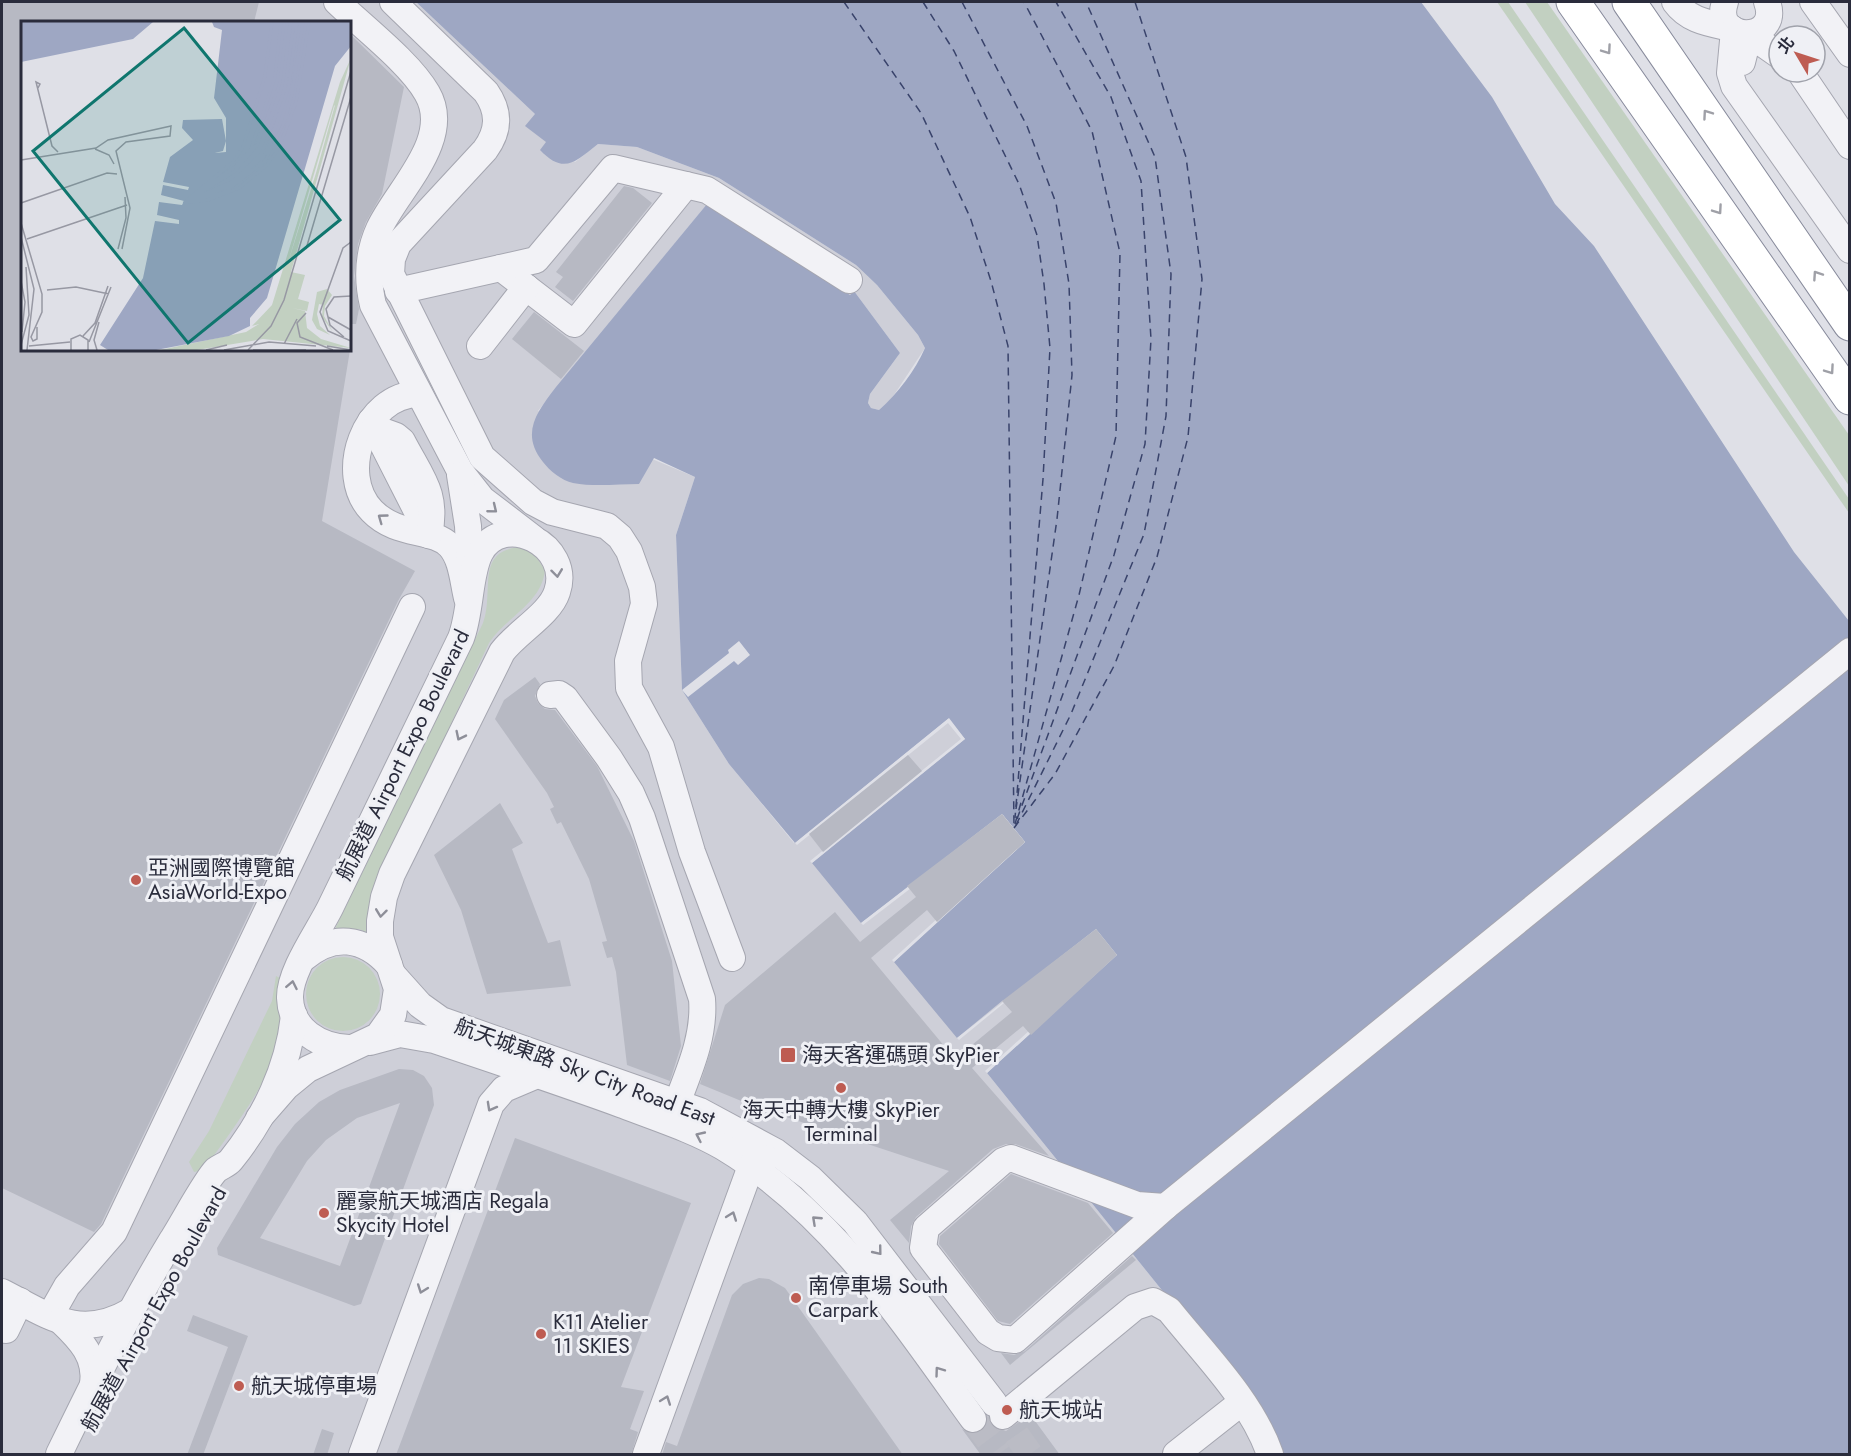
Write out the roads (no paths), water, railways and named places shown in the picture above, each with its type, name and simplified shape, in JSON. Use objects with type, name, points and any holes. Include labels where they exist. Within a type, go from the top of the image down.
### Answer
[{"type":"highway","points":[[1573,2],[1850,398]]},
{"type":"highway","points":[[1629,2],[1850,324]]},
{"type":"street","points":[[337,2],[418,80],[434,109],[430,138],[422,165],[390,208],[378,232],[367,281],[373,305],[384,330],[460,471],[482,500],[534,538]]},
{"type":"street","points":[[393,2],[486,92],[493,104],[497,120],[494,136],[485,150],[398,244],[391,266],[398,291],[483,458],[541,507],[600,523],[613,531],[629,550],[640,579],[644,604],[628,661],[629,688],[661,747],[692,852],[732,958]]},
{"type":"street","points":[[1676,2],[1682,10],[1710,28],[1727,52],[1730,62]]},
{"type":"street","points":[[1813,2],[1850,54]]},
{"type":"street","points":[[1697,20],[1731,16],[1761,28],[1766,22],[1768,4]]},
{"type":"street","points":[[1768,4],[1777,24]]},
{"type":"street","points":[[1731,16],[1767,45]]},
{"type":"street","points":[[1731,16],[1735,40],[1730,73],[1734,86],[1850,250]]},
{"type":"street","points":[[1731,16],[1741,65],[1739,88],[1742,98]]},
{"type":"street","points":[[1807,84],[1850,146]]},
{"type":"street","points":[[398,291],[536,260],[614,168],[707,190],[849,280]]},
{"type":"street","points":[[501,267],[574,324],[686,185]]},
{"type":"street","points":[[480,345],[526,287]]},
{"type":"street","points":[[384,330],[411,316]]},
{"type":"street","points":[[418,394],[403,394],[380,408],[355,469],[359,487],[371,510],[385,522],[399,529],[441,539],[454,554],[470,603]]},
{"type":"street","points":[[373,425],[402,441],[432,499],[434,514],[429,535]]},
{"type":"street","points":[[460,471],[468,526],[470,603]]},
{"type":"street","name":"航展道 Airport Expo Boulevard","points":[[73,1455],[117,1375],[121,1362],[140,1327],[227,1178],[230,1162],[259,1118],[282,1072],[292,1039],[294,1015],[290,1000],[290,985],[456,648],[470,603],[478,560],[485,546],[507,535],[534,538],[554,558],[559,580],[558,590],[550,605],[517,633],[502,652],[392,874],[384,897],[380,937],[392,971],[397,995],[393,1015],[378,1036],[298,1077],[259,1118]]},
{"type":"street","points":[[56,1318],[67,1286],[114,1232],[412,607]]},
{"type":"street","points":[[1165,1207],[1137,1205],[1011,1158],[1003,1161],[926,1228],[923,1248],[988,1332],[1007,1341],[1015,1340],[1165,1207],[1850,651]]},
{"type":"street","points":[[550,695],[559,694],[565,698],[631,793],[702,999],[704,1018],[700,1036],[677,1103]]},
{"type":"street","points":[[304,958],[324,944],[349,940],[372,949],[392,971]]},
{"type":"street","name":"航天城東路 Sky City Road East","points":[[392,971],[415,1001],[441,1020],[714,1117],[776,1152],[810,1178],[855,1222],[998,1409],[1135,1307],[1153,1302],[1169,1310],[1242,1402]]},
{"type":"street","points":[[294,1015],[300,1027],[316,1040],[335,1048],[357,1046]]},
{"type":"street","name":"航天城東路 Sky City Road East","points":[[357,1046],[400,1034],[423,1036],[688,1131],[723,1148],[751,1166],[801,1206],[852,1258],[973,1419]]},
{"type":"street","points":[[362,1455],[491,1104],[504,1089],[537,1075]]},
{"type":"street","points":[[646,1455],[751,1166],[776,1152]]},
{"type":"street","name":"航展道 Airport Expo Boulevard","points":[[59,1455],[131,1311],[216,1171],[230,1162]]},
{"type":"street","points":[[6,1330],[11,1297],[56,1318],[95,1326],[112,1322],[131,1311]]},
{"type":"street","points":[[56,1318],[90,1355],[94,1374],[93,1385]]},
{"type":"street","points":[[1176,1455],[1242,1402],[1256,1420],[1270,1455]]},
{"type":"water","points":[[416,2],[1421,2],[1492,97],[1555,204],[1594,246],[1794,552],[1849,621],[1849,1454],[1279,1454],[1248,1397],[987,1073],[1117,954],[1002,1001],[957,1038],[894,962],[1025,842],[1003,815],[861,923],[812,863],[965,739],[948,719],[795,843],[729,764],[682,690],[676,535],[695,477],[654,458],[639,484],[573,483],[560,478],[543,462],[533,442],[532,432],[537,414],[549,396],[707,204],[850,295],[854,291],[900,353],[870,394],[868,403],[871,408],[879,410],[911,373],[925,348],[918,335],[877,285],[856,265],[719,178],[637,147],[598,144],[576,160],[563,164],[548,158],[540,150],[546,142],[525,126],[535,114]]},
{"type":"tunnel","points":[[994,1403],[1030,1454]]},
{"type":"tunnel","points":[[973,1419],[999,1454]]},
{"type":"place","name":"亞洲國際博覽館 AsiaWorld-Expo","points":[[136,880]]},
{"type":"place","name":"海天客運碼頭 SkyPier","points":[[788,1055]]},
{"type":"place","name":"海天中轉大樓 SkyPier Terminal","points":[[841,1088]]},
{"type":"place","name":"麗豪航天城酒店 Regala Skycity Hotel","points":[[324,1213]]},
{"type":"place","name":"南停車場 South Carpark","points":[[796,1298]]},
{"type":"place","name":"K11 Atelier 11 SKIES","points":[[541,1334]]},
{"type":"place","name":"航天城停車場","points":[[239,1386]]},
{"type":"place","name":"航天城站","points":[[1007,1410]]}]
